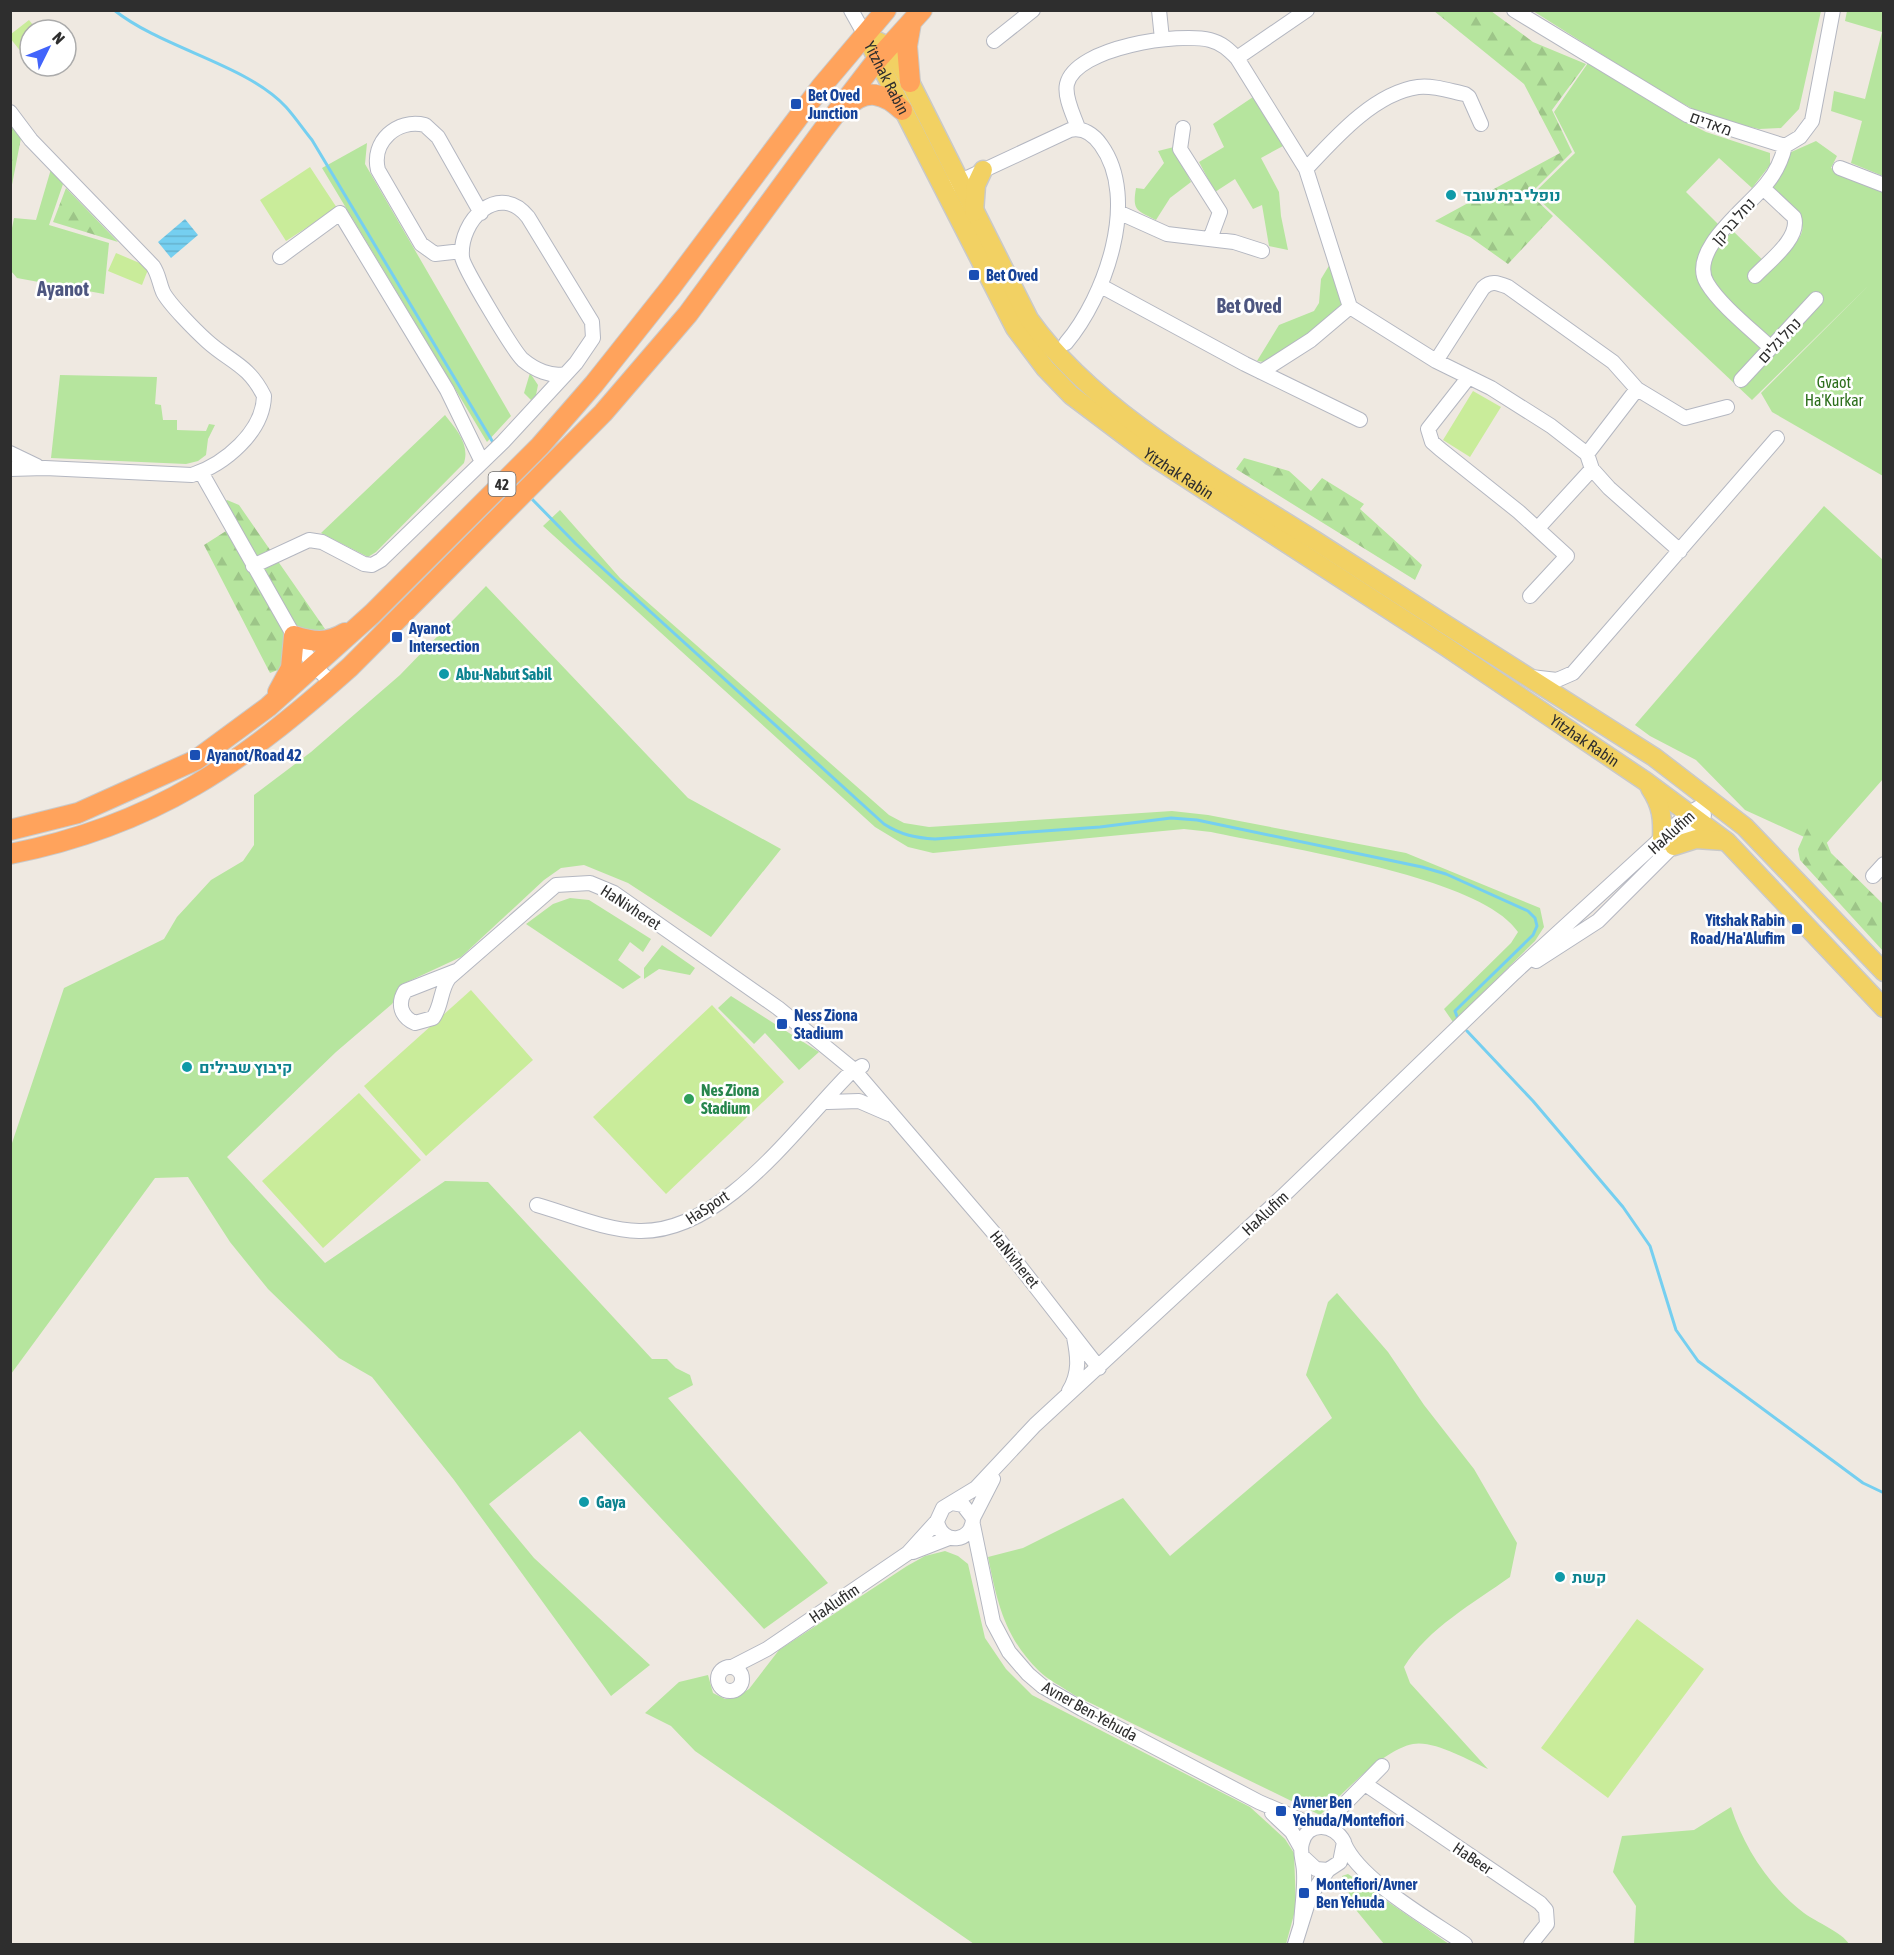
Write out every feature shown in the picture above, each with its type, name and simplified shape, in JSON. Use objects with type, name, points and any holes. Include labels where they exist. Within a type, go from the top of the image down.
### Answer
[{"type":"highway","name":"42","points":[[10,830],[78,813],[159,779],[196,760],[268,707],[372,614],[540,446],[594,384],[671,287],[821,87],[886,10]]},
{"type":"highway","name":"42","points":[[10,854],[96,832],[175,798],[252,750],[332,683],[551,469],[603,413],[688,314],[823,130],[883,54],[916,17]]},
{"type":"highway","points":[[910,81],[907,46],[916,17]]},
{"type":"highway","points":[[823,130],[854,100],[864,95],[872,93],[888,98],[902,110]]},
{"type":"highway","points":[[268,707],[291,668],[294,636],[315,642],[325,641],[347,632],[372,614]]},
{"type":"main road","name":"Yitzhak Rabin","points":[[865,34],[910,81],[950,186],[1015,328],[1045,368],[1071,395],[1152,456],[1445,646],[1646,781],[1695,817],[1727,842],[1884,1008]]},
{"type":"main road","name":"Yitzhak Rabin","points":[[883,54],[902,110],[950,186],[974,213],[1029,320],[1043,339],[1082,379],[1190,461],[1654,757],[1731,814],[1782,863],[1884,972]]},
{"type":"main road","points":[[974,213],[975,189],[983,170]]},
{"type":"main road","points":[[1646,781],[1660,803],[1668,844],[1696,839],[1727,842]]},
{"type":"street","points":[[851,10],[865,34]]},
{"type":"street","points":[[994,41],[1033,10]]},
{"type":"street","points":[[1159,10],[1162,39]]},
{"type":"street","points":[[1237,58],[1307,10]]},
{"type":"street","name":"מאדים","points":[[1514,10],[1687,115],[1785,146]]},
{"type":"street","points":[[1785,146],[1800,137],[1812,121],[1833,10]]},
{"type":"street","points":[[1066,343],[1086,316],[1101,286],[1118,212],[1118,182],[1109,157],[1097,140],[1078,128],[1066,89],[1072,75],[1112,51],[1162,39],[1210,40],[1222,45],[1237,58],[1306,169],[1350,307],[1436,361],[1491,388],[1551,426],[1587,454],[1592,469],[1680,551]]},
{"type":"street","points":[[1306,169],[1354,121],[1403,91],[1419,87],[1465,94],[1469,97],[1480,124]]},
{"type":"street","points":[[10,112],[32,140],[153,266],[159,275],[164,293],[195,328],[208,342],[233,358],[260,388],[264,396],[259,422],[213,467],[201,472],[192,474],[45,468],[10,469]]},
{"type":"street","points":[[462,251],[435,254],[422,244],[378,170],[376,157],[380,143],[406,125],[425,125],[438,137],[481,213]]},
{"type":"street","points":[[950,186],[1062,133],[1078,128]]},
{"type":"street","points":[[1183,128],[1180,149],[1220,212],[1210,239]]},
{"type":"street","name":"נחל ברקן","points":[[1771,348],[1712,290],[1703,273],[1708,249],[1763,188],[1778,165],[1785,146]]},
{"type":"street","points":[[1840,168],[1884,184]]},
{"type":"street","points":[[1755,276],[1794,234],[1796,222],[1794,217],[1763,188]]},
{"type":"street","points":[[253,566],[309,540],[322,542],[364,564],[377,562],[492,453],[546,397],[583,355],[594,330],[588,314],[523,211],[510,203],[503,202],[481,213],[466,228],[462,251],[464,263],[524,361],[556,376],[566,374]]},
{"type":"street","points":[[1118,212],[1167,234],[1234,242],[1262,251]]},
{"type":"street","points":[[280,257],[340,213],[447,390],[492,453]]},
{"type":"street","points":[[1436,361],[1483,288],[1487,284],[1498,283],[1508,287],[1613,362],[1636,389],[1685,418],[1727,407]]},
{"type":"street","points":[[1101,286],[1261,372],[1360,420]]},
{"type":"street","name":"נחל גלים","points":[[1741,380],[1816,299]]},
{"type":"street","points":[[1261,372],[1311,340],[1350,307]]},
{"type":"street","points":[[542,371],[547,385],[546,397]]},
{"type":"street","points":[[1468,378],[1428,429],[1428,435],[1440,449],[1538,528],[1567,556],[1530,596]]},
{"type":"street","points":[[1587,454],[1636,389]]},
{"type":"street","points":[[1526,676],[1553,680],[1569,676],[1777,438]]},
{"type":"street","points":[[10,453],[34,466],[45,468]]},
{"type":"street","points":[[1538,528],[1592,469]]},
{"type":"street","points":[[201,472],[294,636],[315,667],[332,683]]},
{"type":"street","name":"HaAlufim","points":[[952,1503],[976,1488],[1066,1396],[1099,1368],[1514,973],[1668,844],[1712,800]]},
{"type":"street","points":[[1873,876],[1884,864]]},
{"type":"street","name":"HaNivheret","points":[[438,1001],[445,984],[456,970],[550,890],[565,883],[590,883],[614,893],[778,1008],[858,1070],[899,1110],[926,1154]]},
{"type":"street","name":"HaNivheret","points":[[416,985],[456,970]]},
{"type":"street","points":[[416,985],[428,987],[438,1001],[439,1007],[433,1018],[421,1023],[410,1020],[401,1010],[401,997],[405,991],[416,985]]},
{"type":"street","name":"HaNivheret","points":[[778,1008],[836,1044],[895,1118],[993,1232],[1099,1368]]},
{"type":"street","points":[[834,1052],[839,1065],[837,1086]]},
{"type":"street","name":"HaSport","points":[[537,1204],[627,1230],[656,1231],[680,1225],[707,1210],[740,1186],[815,1112],[837,1086],[858,1070]]},
{"type":"street","name":"HaSport","points":[[815,1112],[828,1102],[858,1070]]},
{"type":"street","points":[[828,1102],[859,1101],[875,1106],[895,1118]]},
{"type":"street","points":[[1066,1396],[1074,1383],[1079,1359],[1072,1332]]},
{"type":"street","name":"HaAlufim","points":[[973,1522],[986,1491],[1013,1449]]},
{"type":"street","points":[[952,1503],[968,1508],[973,1522],[967,1535],[952,1539],[940,1532],[937,1521],[943,1508],[952,1503]]},
{"type":"street","name":"HaAlufim","points":[[732,1667],[767,1649],[900,1558],[920,1541],[937,1521]]},
{"type":"street","name":"Avner Ben-Yehuda","points":[[973,1522],[993,1622],[1009,1652],[1028,1674],[1042,1686],[1082,1710],[1259,1802],[1319,1827]]},
{"type":"street","name":"HaAlufim","points":[[900,1558],[952,1539]]},
{"type":"street","name":"Avner Ben-Yehuda","points":[[952,1539],[969,1550],[981,1567]]},
{"type":"street","name":"HaAlufim","points":[[742,1681],[767,1649]]},
{"type":"street","points":[[732,1667],[741,1673],[742,1681],[735,1690],[727,1691],[720,1686],[718,1675],[724,1669],[732,1667]]},
{"type":"street","points":[[1301,1924],[1304,1885],[1301,1852],[1305,1835],[1319,1827],[1352,1799],[1382,1766]]},
{"type":"street","name":"HaBeer","points":[[1365,1784],[1540,1903],[1546,1910],[1547,1924],[1531,1944]]},
{"type":"street","points":[[1295,1944],[1315,1886],[1343,1856],[1342,1839],[1352,1799]]},
{"type":"street","name":"Avner Ben-Yehuda","points":[[1259,1802],[1292,1832],[1301,1852]]},
{"type":"street","points":[[1319,1827],[1329,1827],[1342,1839],[1354,1862],[1393,1894],[1465,1944]]},
{"type":"street","points":[[1301,1852],[1316,1869],[1332,1868],[1359,1875],[1393,1894]]},
{"type":"green space","points":[[1434,11],[1491,11],[1533,42],[1586,64],[1552,110],[1572,152],[1530,194],[1553,216],[1508,264],[1470,237],[1435,221],[1560,153],[1524,84]]},
{"type":"green space","points":[[1533,11],[1821,11],[1799,109],[1781,128],[1759,129],[1710,118],[1663,93]]},
{"type":"green space","points":[[1847,11],[1883,11],[1883,176],[1851,163],[1862,121],[1831,111],[1834,91],[1865,99],[1882,32],[1845,21]]},
{"type":"green space","points":[[18,29],[18,48],[10,38],[11,34]]},
{"type":"green space","name":"Gvaot Ha'Kurkar","points":[[1588,63],[1674,116],[1706,132],[1770,153],[1770,165],[1752,188],[1719,158],[1686,192],[1729,235],[1733,231],[1772,269],[1795,244],[1802,228],[1801,221],[1795,212],[1772,188],[1789,153],[1816,141],[1837,156],[1831,168],[1883,190],[1883,476],[1772,412],[1761,393],[1868,286],[1752,400],[1533,194],[1575,153],[1554,112]]},
{"type":"green space","points":[[1253,97],[1283,146],[1261,158],[1279,192],[1288,250],[1269,246],[1262,205],[1253,209],[1235,179],[1215,192],[1199,162],[1224,147],[1213,124]]},
{"type":"green space","points":[[11,123],[21,138],[11,190]]},
{"type":"green space","points":[[367,143],[365,164],[511,416],[487,442],[322,168]]},
{"type":"green space","points":[[1174,147],[1191,182],[1170,198],[1156,220],[1137,209],[1136,188],[1144,189],[1164,163],[1158,151]]},
{"type":"green space","points":[[310,167],[337,208],[286,241],[260,200]]},
{"type":"green space","points":[[51,169],[63,184],[49,225],[109,243],[104,294],[17,278],[11,271],[11,233],[14,218],[36,220]]},
{"type":"green space","points":[[66,188],[118,242],[53,222]]},
{"type":"green space","points":[[116,253],[149,267],[142,285],[108,271]]},
{"type":"green space","points":[[1330,264],[1342,307],[1335,316],[1270,363],[1257,361],[1279,325],[1314,311],[1319,303],[1321,279]]},
{"type":"green space","points":[[530,373],[538,385],[536,395],[531,400],[524,393]]},
{"type":"green space","points":[[60,375],[157,377],[155,404],[161,405],[163,420],[177,420],[177,430],[206,431],[209,424],[215,425],[208,439],[206,455],[198,461],[186,464],[51,458]]},
{"type":"green space","points":[[1473,391],[1501,407],[1470,457],[1443,440]]},
{"type":"green space","points":[[445,415],[464,443],[464,463],[376,552],[368,557],[321,533]]},
{"type":"green space","points":[[1244,458],[1289,471],[1311,491],[1322,478],[1364,504],[1360,509],[1422,565],[1415,580],[1236,469]]},
{"type":"green space","points":[[227,500],[239,505],[325,629],[316,633],[296,627],[223,503]]},
{"type":"green space","points":[[1824,506],[1883,560],[1883,779],[1824,846],[1745,810],[1696,760],[1650,736],[1635,725]]},
{"type":"green space","points":[[560,510],[620,578],[889,815],[904,823],[929,827],[1172,811],[1208,815],[1406,853],[1540,908],[1544,927],[1535,941],[1453,1022],[1444,1009],[1511,943],[1518,932],[1497,912],[1464,895],[1423,880],[1329,855],[1211,832],[1184,829],[933,853],[908,847],[875,827],[543,526]]},
{"type":"green space","points":[[226,531],[285,631],[283,668],[270,673],[204,545]]},
{"type":"green space","points":[[486,586],[688,798],[781,849],[711,937],[628,883],[584,865],[561,868],[544,880],[461,957],[405,983],[392,1004],[336,1052],[227,1157],[325,1263],[445,1181],[488,1182],[652,1359],[667,1359],[676,1368],[690,1375],[693,1385],[668,1398],[828,1583],[764,1629],[580,1431],[489,1504],[534,1558],[650,1665],[611,1696],[454,1480],[372,1377],[339,1358],[268,1289],[230,1242],[188,1177],[155,1178],[11,1374],[11,1146],[64,988],[164,939],[177,917],[211,880],[243,861],[254,845],[254,795],[311,752],[400,675]]},
{"type":"green space","points":[[1809,824],[1823,833],[1831,853],[1883,904],[1883,951],[1800,860],[1798,849]]},
{"type":"green space","points":[[570,898],[589,900],[651,939],[643,952],[630,942],[618,960],[641,977],[623,989],[526,924],[553,904]]},
{"type":"green space","points":[[662,945],[695,968],[690,975],[659,969],[644,979],[644,968]]},
{"type":"green space","points":[[471,990],[533,1060],[426,1156],[364,1086]]},
{"type":"green space","points":[[731,996],[819,1052],[799,1070],[765,1033],[754,1044],[718,1008]]},
{"type":"green space","name":"Nes Ziona Stadium","points":[[712,1005],[784,1082],[666,1194],[593,1117]]},
{"type":"green space","points":[[359,1093],[421,1160],[323,1248],[262,1181]]},
{"type":"green space","points":[[1337,1293],[1388,1352],[1424,1405],[1474,1469],[1517,1543],[1510,1577],[1439,1628],[1414,1653],[1404,1667],[1410,1683],[1488,1769],[1441,1748],[1413,1744],[1401,1748],[1376,1764],[1320,1815],[1074,1695],[1043,1674],[1027,1658],[1010,1632],[999,1603],[988,1557],[1023,1548],[1123,1498],[1170,1556],[1332,1418],[1306,1375],[1328,1302]]},
{"type":"green space","points":[[945,1551],[958,1556],[968,1564],[985,1638],[1006,1669],[1032,1695],[1250,1807],[1285,1839],[1294,1853],[1296,1907],[1286,1944],[974,1944],[695,1751],[671,1726],[645,1713],[679,1682],[708,1675],[713,1693],[725,1699],[735,1698],[749,1689],[779,1650],[907,1566],[925,1556]]},
{"type":"green space","points":[[1637,1619],[1704,1669],[1608,1798],[1541,1748]]},
{"type":"green space","points":[[1731,1807],[1743,1837],[1769,1879],[1804,1913],[1835,1932],[1849,1944],[1634,1944],[1636,1906],[1613,1872],[1622,1836],[1694,1830]]},
{"type":"green space","points":[[1348,1874],[1449,1944],[1384,1944],[1356,1910],[1342,1876]]},
{"type":"water","points":[[185,219],[198,235],[171,258],[158,242]]},
{"type":"waterway","points":[[114,10],[156,36],[249,79],[286,107],[312,140],[494,444]]},
{"type":"waterway","points":[[529,496],[576,544],[884,824],[896,831],[915,837],[935,839],[1100,827],[1171,818],[1197,820],[1422,867],[1446,874],[1528,911],[1535,918],[1537,926],[1533,935],[1455,1011],[1458,1019]]},
{"type":"waterway","points":[[1467,1031],[1533,1101],[1623,1207],[1650,1246],[1676,1330],[1698,1361],[1863,1483],[1884,1493]]},
{"type":"place","name":"Bet Oved Junction","points":[[796,104]]},
{"type":"place","name":"נופלי בית עובד","points":[[1451,195]]},
{"type":"place","name":"Bet Oved","points":[[974,275]]},
{"type":"place","name":"Ayanot Intersection","points":[[397,637]]},
{"type":"place","name":"Abu-Nabut Sabil","points":[[444,674]]},
{"type":"place","name":"Ayanot/Road 42","points":[[195,755]]},
{"type":"place","name":"Yitshak Rabin Road/Ha'Alufim","points":[[1797,929]]},
{"type":"place","name":"Ness Ziona Stadium","points":[[782,1024]]},
{"type":"place","name":"קיבוץ שבילים","points":[[187,1067]]},
{"type":"place","name":"Nes Ziona Stadium","points":[[689,1099]]},
{"type":"place","name":"Gaya","points":[[584,1502]]},
{"type":"place","name":"קשת","points":[[1560,1577]]},
{"type":"place","name":"Avner Ben Yehuda/Montefiori","points":[[1281,1811]]},
{"type":"place","name":"Montefiori/Avner Ben Yehuda","points":[[1304,1893]]},
{"type":"district","name":"Ayanot","points":[[63,288]]},
{"type":"district","name":"Bet Oved","points":[[1249,305]]}]
